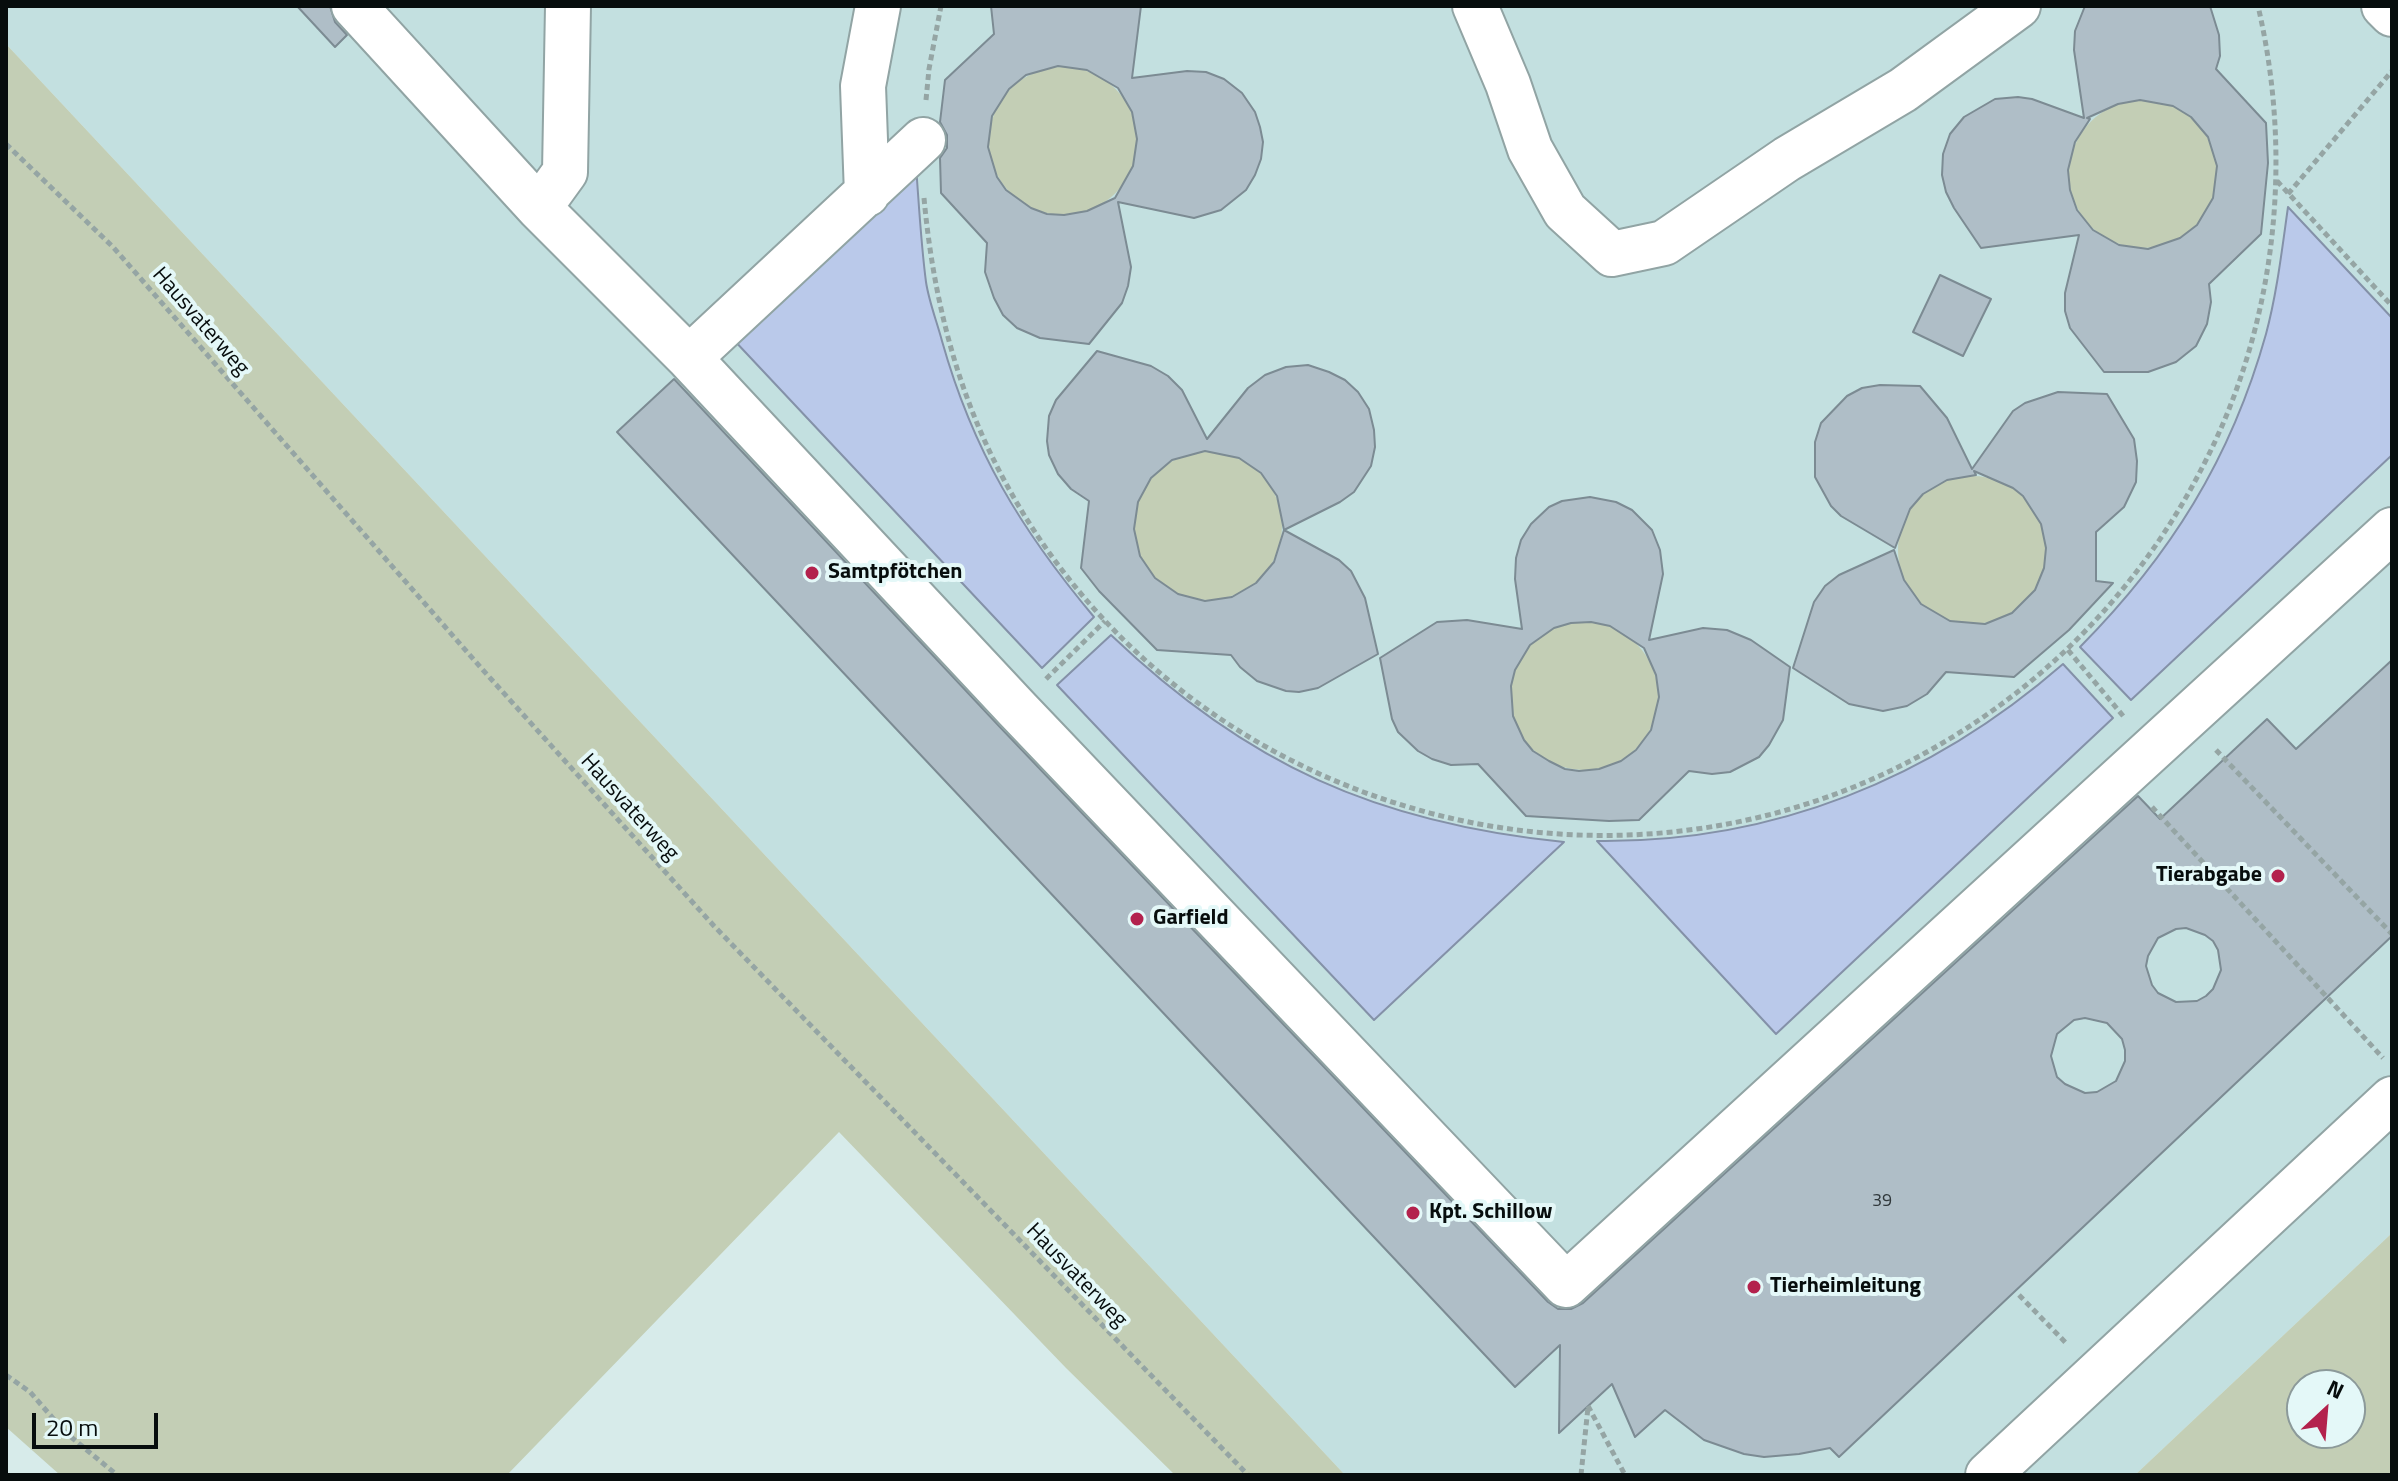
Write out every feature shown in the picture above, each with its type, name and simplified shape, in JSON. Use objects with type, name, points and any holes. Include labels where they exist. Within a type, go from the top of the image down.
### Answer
[{"type":"lane","points":[[354,6],[539,208],[689,358],[1016,708],[1566,1285],[2392,530]]},
{"type":"lane","points":[[539,208],[565,172],[568,6]]},
{"type":"lane","points":[[867,194],[863,86],[878,6]]},
{"type":"lane","points":[[1475,6],[1508,84],[1530,149],[1565,211],[1612,254],[1664,243],[1787,159],[1903,90],[2018,6]]},
{"type":"lane","points":[[2384,6],[2392,14]]},
{"type":"lane","points":[[689,358],[923,140]]},
{"type":"lane","points":[[1988,1475],[2392,1099]]},
{"type":"path","points":[[924,198],[930,257],[941,315],[957,371],[1003,479],[1067,577],[1105,621],[1157,670],[1213,714],[1274,752],[1338,784],[1405,807],[1474,825],[1545,834],[1616,837],[1688,831],[1758,818],[1826,798],[1892,771],[1955,737],[2014,696],[2068,650],[2113,602],[2154,550],[2189,495],[2219,436],[2242,375],[2260,312],[2271,247],[2277,181],[2275,111],[2258,6]]},
{"type":"path","points":[[2288,194],[2392,71]]},
{"type":"path","name":"Hausvaterweg","points":[[6,144],[113,247],[482,669],[714,926],[1248,1475]]},
{"type":"path","points":[[2277,181],[2392,306]]},
{"type":"path","points":[[1016,708],[1105,621]]},
{"type":"path","points":[[2068,650],[2136,762],[2392,1068]]},
{"type":"path","points":[[2185,717],[2392,934]]},
{"type":"path","points":[[2019,1295],[2098,1375]]},
{"type":"path","points":[[6,1375],[30,1392],[65,1432],[117,1475]]},
{"type":"path","points":[[1581,1475],[1588,1406],[1625,1475]]},
{"type":"shaded area","points":[[6,6],[2392,6],[2392,1233],[2135,1475],[1345,1475],[6,44]]},
{"type":"green space","points":[[6,44],[1345,1475],[1175,1475],[1066,1368],[839,1132],[507,1475],[60,1475],[6,1427]]},
{"type":"green space","points":[[1063,67],[1091,72],[1116,88],[1132,113],[1137,141],[1132,169],[1116,194],[1091,210],[1063,215],[1035,210],[1010,194],[994,169],[989,141],[994,113],[1010,88],[1035,72]]},
{"type":"green space","points":[[2143,100],[2171,105],[2195,122],[2212,146],[2217,174],[2212,202],[2195,226],[2171,243],[2143,248],[2115,243],[2091,226],[2074,202],[2069,174],[2074,146],[2091,122],[2115,105]]},
{"type":"green space","points":[[1208,452],[1236,457],[1260,474],[1277,498],[1282,526],[1277,554],[1260,578],[1236,595],[1208,600],[1180,595],[1156,578],[1139,554],[1134,526],[1139,498],[1156,474],[1180,457]]},
{"type":"green space","points":[[1972,476],[2000,482],[2024,498],[2040,522],[2046,550],[2040,578],[2024,602],[2000,618],[1972,624],[1944,618],[1920,602],[1904,578],[1898,550],[1904,522],[1920,498],[1944,482]]},
{"type":"green space","points":[[1584,622],[1612,627],[1636,644],[1653,668],[1658,696],[1653,724],[1636,748],[1612,765],[1584,770],[1556,765],[1532,748],[1515,724],[1510,696],[1515,668],[1532,644],[1556,627]]},
{"type":"green space","points":[[2392,1233],[2392,1475],[2135,1475]]},
{"type":"water","points":[[916,166],[927,289],[954,381],[984,454],[1002,488],[1044,553],[1094,617],[1042,668],[732,338]]},
{"type":"water","points":[[2288,207],[2392,318],[2392,455],[2131,700],[2080,647],[2112,613],[2169,541],[2194,503],[2235,423],[2266,334]]},
{"type":"water","points":[[1111,635],[1213,720],[1265,753],[1318,780],[1433,820],[1564,842],[1374,1020],[1057,685]]},
{"type":"water","points":[[2063,664],[2113,718],[1776,1034],[1597,841],[1662,839],[1726,830],[1787,816],[1846,796],[1904,771],[1959,740],[2012,705]]},
{"type":"building","points":[[297,6],[330,6],[335,22],[347,35],[335,47]]},
{"type":"building","points":[[991,6],[1141,6],[1132,78],[1187,71],[1206,72],[1224,79],[1242,93],[1255,112],[1260,127],[1263,142],[1255,175],[1246,190],[1221,210],[1194,218],[1118,202],[1131,267],[1128,286],[1122,303],[1089,344],[1040,338],[1017,328],[1003,315],[985,272],[987,243],[941,193],[940,158],[947,148],[947,135],[940,122],[945,80],[994,34]],"holes":[[[1058,66],[1087,70],[1118,88],[1132,112],[1137,139],[1133,166],[1115,198],[1087,211],[1047,214],[1031,208],[1006,190],[997,177],[988,147],[992,116],[1009,89],[1026,75]]]},
{"type":"building","points":[[2085,6],[2210,6],[2219,35],[2220,56],[2216,69],[2266,123],[2268,163],[2261,234],[2209,284],[2211,302],[2207,324],[2196,346],[2176,362],[2148,372],[2104,372],[2070,328],[2065,311],[2065,293],[2079,235],[1981,248],[1954,208],[1942,175],[1943,154],[1950,134],[1964,117],[1995,99],[2032,99],[2084,118],[2074,50],[2075,31]],"holes":[[[2140,100],[2173,106],[2191,117],[2208,137],[2217,166],[2213,198],[2197,225],[2180,238],[2148,249],[2119,245],[2093,230],[2077,210],[2070,190],[2068,170],[2075,142],[2090,119],[2087,118],[2118,104]]]},
{"type":"building","points":[[1940,275],[1991,299],[1963,356],[1913,332]]},
{"type":"building","points":[[1097,351],[1151,366],[1168,376],[1182,390],[1207,439],[1248,388],[1265,375],[1286,367],[1308,365],[1345,380],[1369,409],[1375,447],[1371,466],[1354,492],[1284,530],[1339,560],[1351,571],[1365,598],[1378,654],[1318,688],[1299,692],[1257,681],[1231,655],[1157,650],[1099,591],[1081,568],[1089,501],[1071,489],[1058,474],[1049,455],[1049,416],[1056,400]],"holes":[[[1205,451],[1239,458],[1261,473],[1277,496],[1284,530],[1274,562],[1256,583],[1232,597],[1205,601],[1178,594],[1155,578],[1140,556],[1134,529],[1138,502],[1151,478],[1172,460]]]},
{"type":"building","points":[[674,379],[998,725],[1558,1309],[1571,1309],[1583,1303],[2138,796],[2160,819],[2267,719],[2296,749],[2392,660],[2392,936],[1839,1457],[1830,1448],[1764,1457],[1744,1454],[1704,1440],[1665,1410],[1635,1437],[1612,1384],[1559,1433],[1560,1345],[1515,1387],[617,432]],"holes":[[[2186,928],[2213,941],[2218,950],[2221,970],[2213,989],[2206,996],[2197,1001],[2176,1002],[2158,993],[2146,966],[2158,938],[2176,929]],[[2085,1018],[2107,1023],[2122,1039],[2125,1050],[2125,1061],[2116,1081],[2097,1092],[2085,1093],[2057,1077],[2051,1056],[2057,1034],[2074,1020]]]},
{"type":"building","points":[[1920,386],[1947,418],[1972,469],[2013,411],[2025,403],[2058,392],[2107,394],[2134,439],[2137,461],[2136,482],[2124,507],[2096,532],[2096,581],[2113,583],[2069,630],[2014,677],[1946,672],[1927,694],[1907,706],[1883,711],[1849,704],[1793,668],[1814,602],[1825,586],[1839,575],[1894,550],[1904,580],[1921,604],[1950,621],[1985,624],[2012,613],[2035,590],[2044,568],[2046,548],[2041,524],[2023,496],[2013,488],[1974,471],[1976,475],[1947,480],[1923,494],[1910,509],[1895,548],[1841,516],[1831,506],[1815,477],[1815,442],[1821,423],[1847,396],[1862,388]]},
{"type":"building","points":[[1590,497],[1616,502],[1632,510],[1652,530],[1660,550],[1663,574],[1649,640],[1703,628],[1727,630],[1751,640],[1790,667],[1783,720],[1759,757],[1730,772],[1712,774],[1689,771],[1639,820],[1526,816],[1478,764],[1451,765],[1432,759],[1418,751],[1398,732],[1392,719],[1380,658],[1437,622],[1467,620],[1522,629],[1515,579],[1521,540],[1531,524],[1549,507],[1562,501]],"holes":[[[1591,622],[1610,626],[1644,648],[1656,675],[1659,697],[1651,730],[1636,750],[1621,761],[1599,769],[1565,769],[1533,751],[1524,740],[1513,716],[1511,686],[1515,670],[1530,645],[1554,628]]]},
{"type":"place","name":"Samtpfötchen","points":[[812,573]]},
{"type":"place","name":"Tierabgabe","points":[[2278,876]]},
{"type":"place","name":"Garfield","points":[[1137,919]]},
{"type":"place","name":"Kpt. Schillow","points":[[1413,1213]]},
{"type":"place","name":"Tierheimleitung","points":[[1754,1287]]}]
